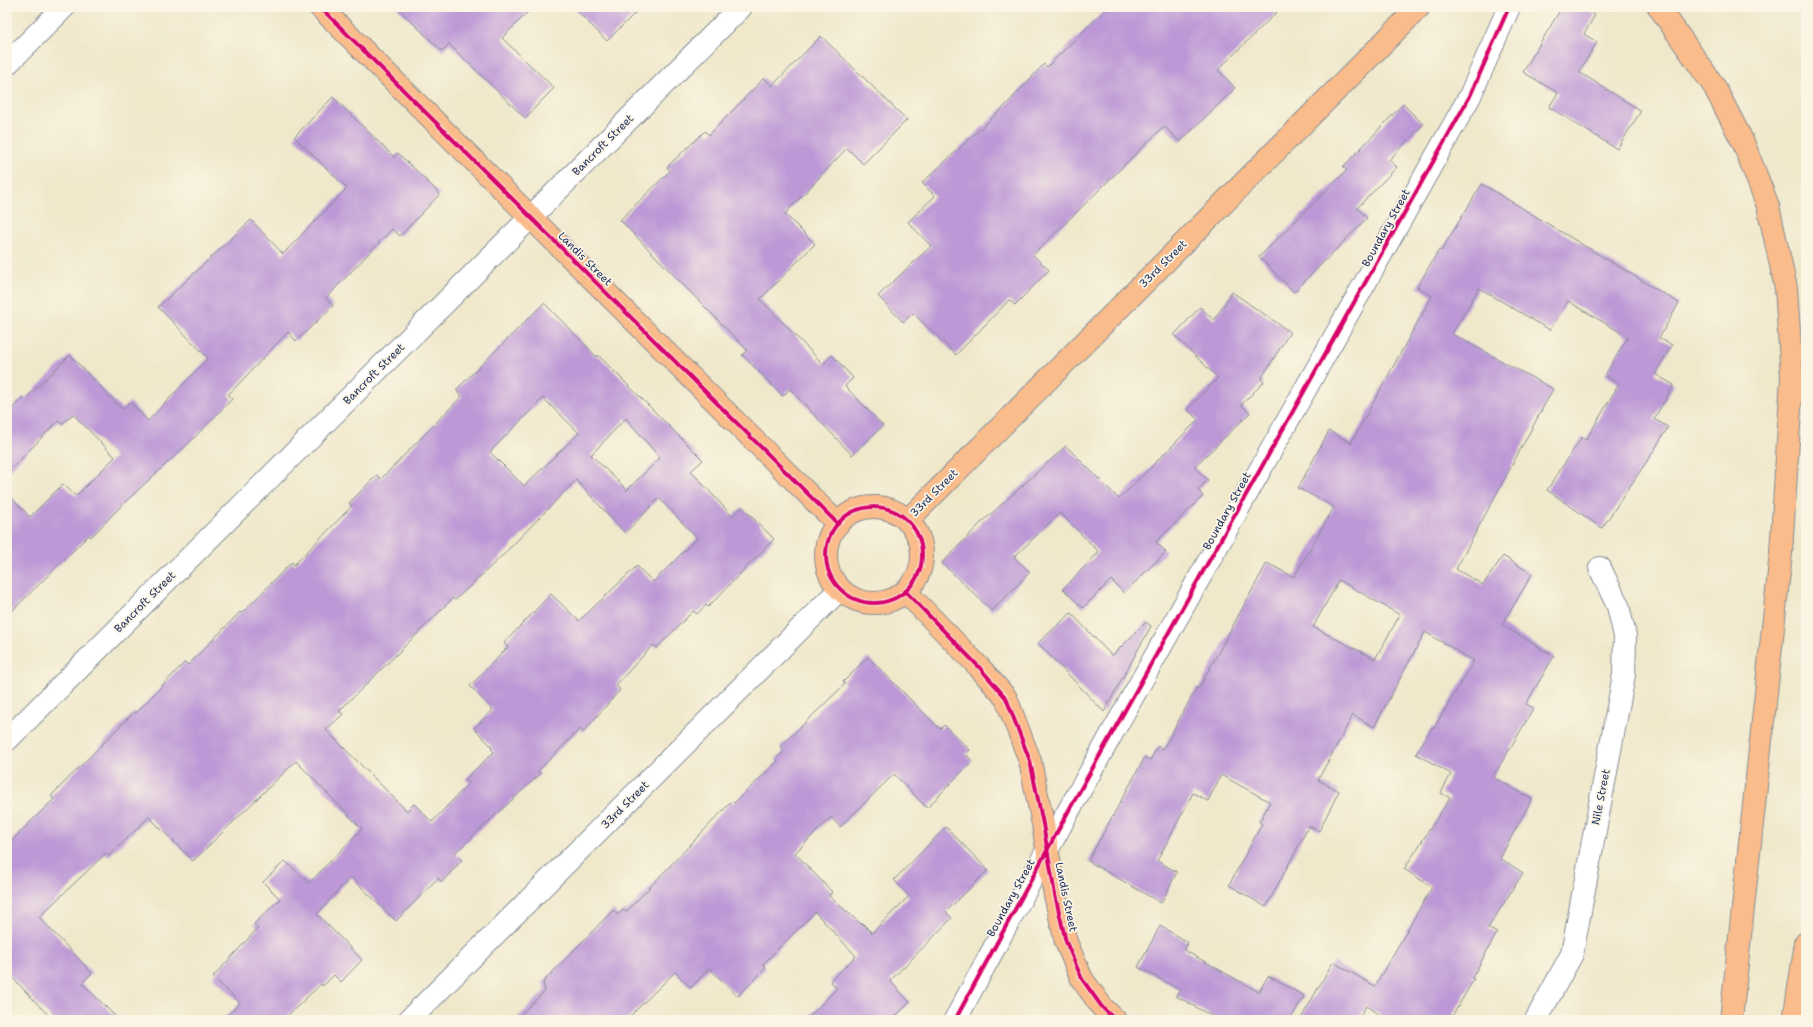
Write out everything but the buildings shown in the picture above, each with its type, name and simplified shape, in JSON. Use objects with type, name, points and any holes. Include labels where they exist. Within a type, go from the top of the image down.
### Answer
[{"type":"main road","name":"Landis Street","points":[[320,7],[838,524]]},
{"type":"main road","name":"33rd Street","points":[[907,521],[1419,7]]},
{"type":"main road","points":[[1659,7],[1714,86],[1743,142],[1768,206],[1786,288],[1792,377],[1781,553],[1731,1020]]},
{"type":"main road","points":[[873,507],[888,509],[903,517],[907,521],[915,529],[921,544],[923,560],[918,576],[906,592],[896,599],[880,604],[864,603],[850,597],[840,589],[829,574],[826,558],[827,543],[834,529],[844,517],[858,510],[873,507]]},
{"type":"main road","name":"Landis Street","points":[[906,592],[979,667],[1006,698],[1030,761],[1048,850],[1055,895],[1066,942],[1082,979],[1102,1007],[1115,1020]]},
{"type":"main road","points":[[1794,1020],[1806,943]]},
{"type":"street","points":[[7,64],[64,7]]},
{"type":"street","name":"Bancroft Street","points":[[7,740],[741,7]]},
{"type":"street","name":"Boundary Street","points":[[955,1020],[1048,850],[1470,96],[1509,7]]},
{"type":"street","name":"Nile Street","points":[[1536,1020],[1572,954],[1624,675],[1624,636],[1618,606],[1600,568]]},
{"type":"street","name":"33rd Street","points":[[409,1020],[840,589]]},
{"type":"cycle path","points":[[320,7],[838,524]]},
{"type":"cycle path","points":[[955,1020],[1069,810],[1470,96],[1509,7]]},
{"type":"cycle path","points":[[874,507],[892,511],[901,515],[908,521],[914,528],[918,537],[922,555],[918,573],[914,582],[908,589],[901,595],[892,599],[874,603],[856,599],[847,595],[840,589],[834,582],[830,573],[826,555],[830,537],[834,528],[840,521],[847,515],[856,511],[874,507]]},
{"type":"cycle path","points":[[906,592],[979,667],[1006,698],[1030,761],[1043,824],[1055,895],[1066,942],[1082,979],[1102,1007],[1115,1020]]}]
